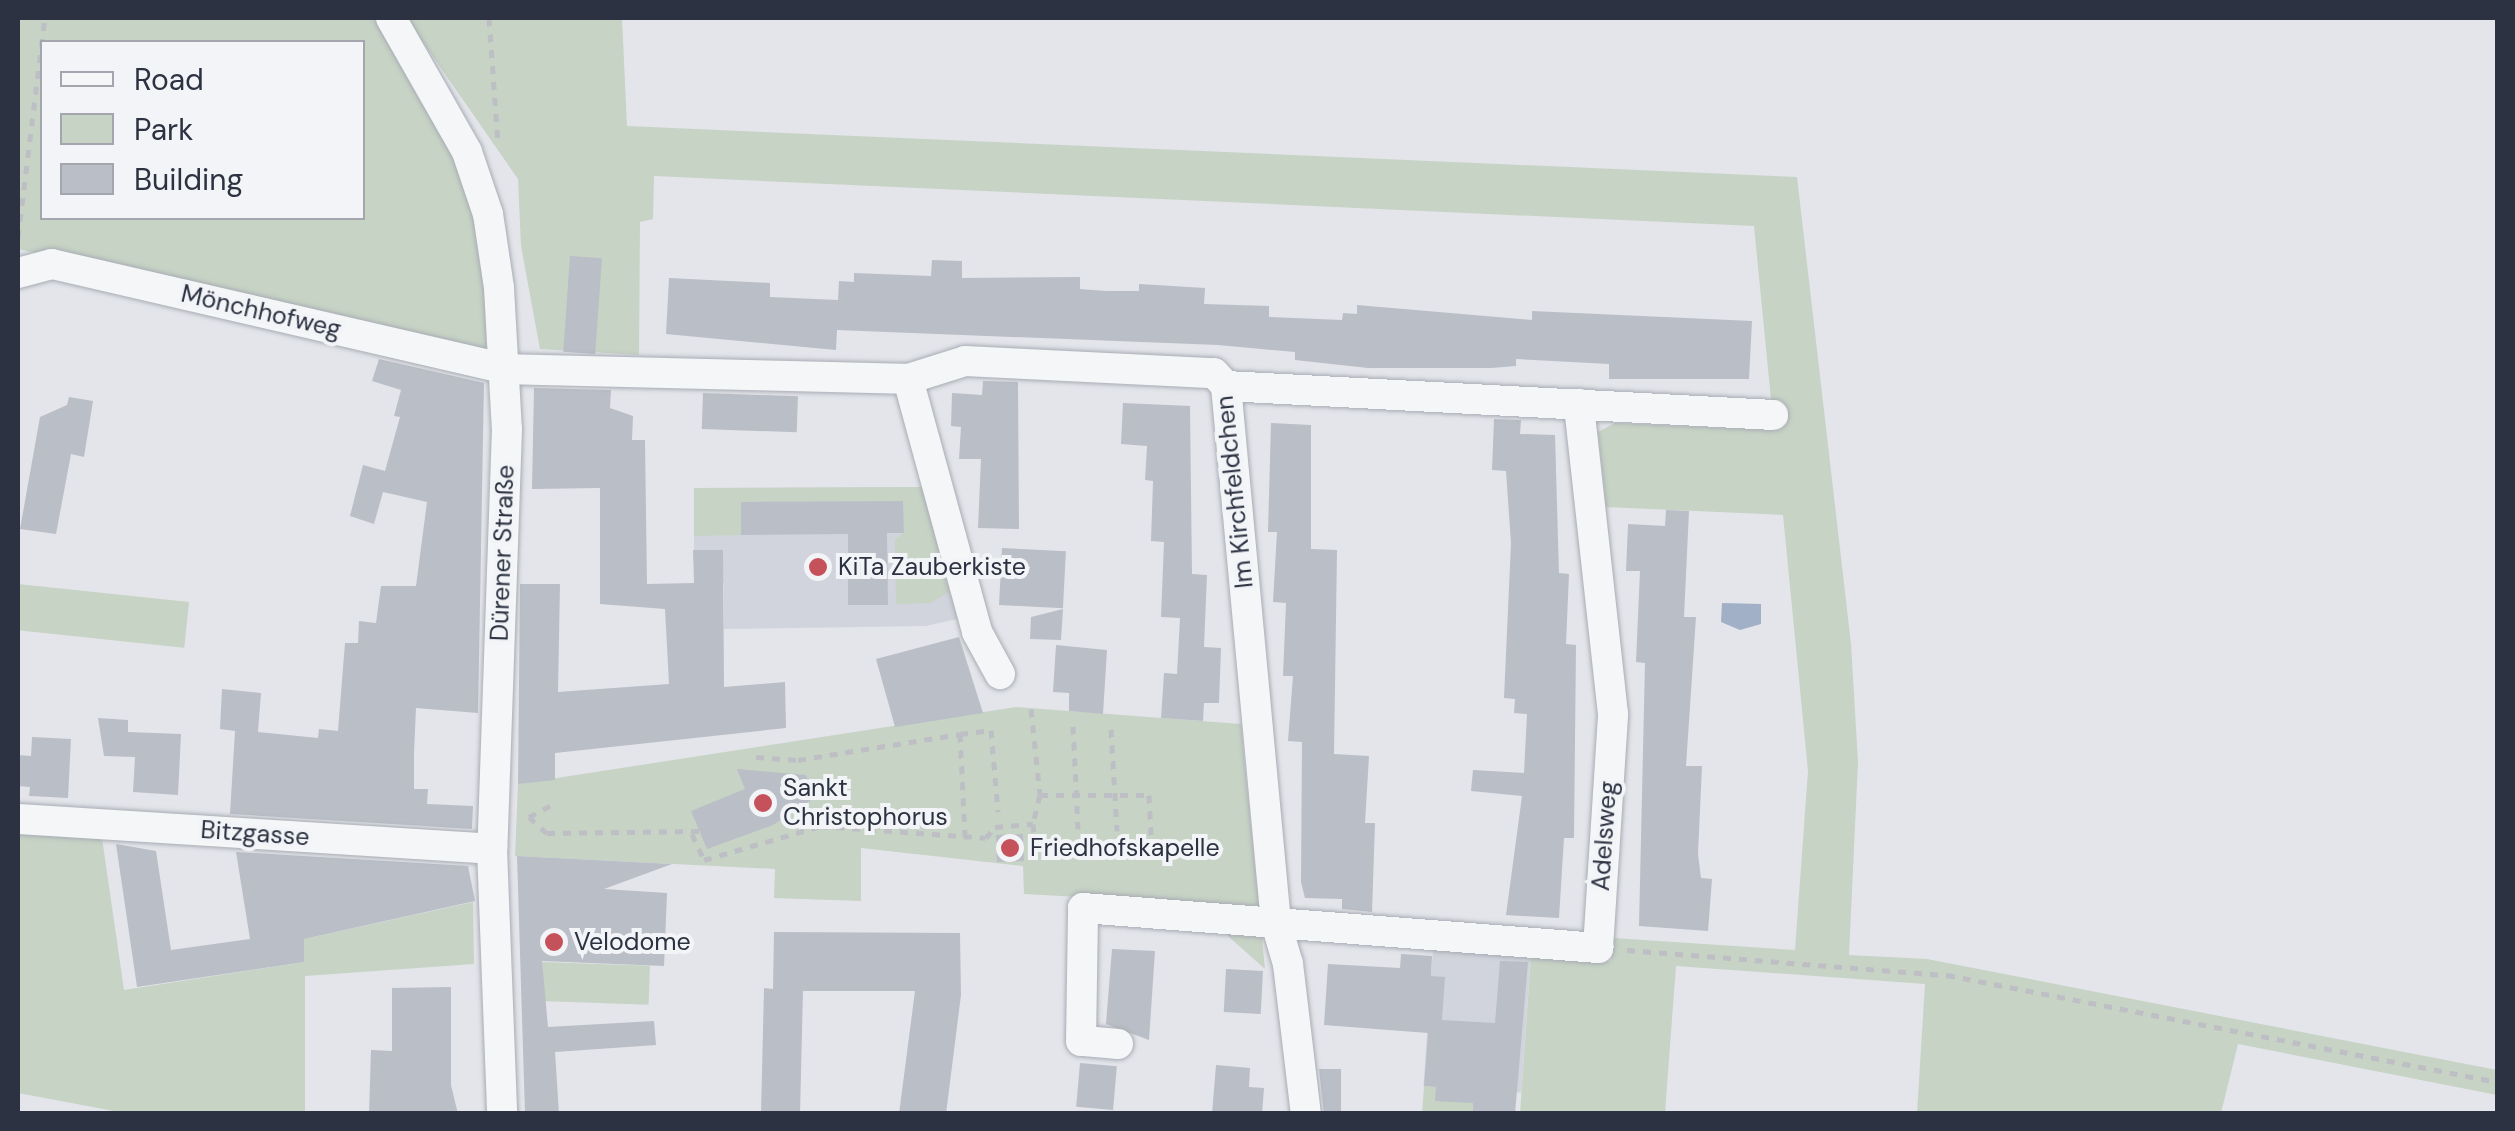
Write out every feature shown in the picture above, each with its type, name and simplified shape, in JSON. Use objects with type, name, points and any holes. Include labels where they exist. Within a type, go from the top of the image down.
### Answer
[{"type":"street","name":"Dürener Straße","points":[[390,18],[454,125],[480,188],[492,232],[506,369],[492,849],[502,1114]]},
{"type":"street","name":"Mönchhofweg","points":[[18,273],[52,264],[506,369]]},
{"type":"street","name":"Im Kirchfeldchen","points":[[506,369],[908,379],[965,361],[1214,373],[1226,386],[1276,922],[1288,964],[1306,1114]]},
{"type":"street","points":[[908,379],[978,632],[1000,674]]},
{"type":"street","points":[[1226,386],[1773,415]]},
{"type":"street","name":"Adelsweg","points":[[1579,404],[1613,714],[1598,948]]},
{"type":"street","name":"Bitzgasse","points":[[18,820],[492,849]]},
{"type":"street","points":[[1118,1044],[1080,1042],[1084,908],[1598,948]]},
{"type":"path","points":[[489,18],[498,146]]},
{"type":"path","points":[[18,237],[40,52]]},
{"type":"path","points":[[1031,709],[1040,796],[1034,836]]},
{"type":"path","points":[[1073,726],[1078,829]]},
{"type":"path","points":[[1111,729],[1117,831]]},
{"type":"path","points":[[756,757],[798,760],[991,730],[998,812]]},
{"type":"path","points":[[960,734],[965,838]]},
{"type":"path","points":[[1040,796],[1149,794],[1151,836]]},
{"type":"path","points":[[529,818],[554,802]]},
{"type":"path","points":[[516,817],[529,818],[547,833],[700,831]]},
{"type":"path","points":[[692,834],[704,860],[820,826],[965,838],[1033,824]]},
{"type":"path","points":[[1598,948],[1947,975],[2498,1082]]},
{"type":"shaded area","name":"KiTa Zauberkiste","points":[[922,487],[957,619],[926,626],[724,629],[724,583],[694,583],[694,488]]},
{"type":"shaded area","points":[[1433,949],[1531,956],[1521,1093],[1423,1086]]},
{"type":"green space","points":[[18,18],[375,18],[455,158],[477,224],[488,289],[486,348],[480,352],[18,249]]},
{"type":"green space","points":[[406,18],[622,18],[627,126],[1797,177],[1851,644],[1858,762],[1849,955],[1927,959],[2497,1070],[2497,1095],[2238,1044],[2221,1113],[1917,1113],[1925,984],[1676,966],[1665,1113],[1520,1113],[1531,956],[1611,961],[1613,938],[1795,950],[1808,771],[1783,515],[1606,507],[1598,432],[1615,423],[1774,430],[1754,226],[654,176],[653,219],[640,222],[639,355],[540,349],[521,246],[518,179]]},
{"type":"green space","points":[[922,487],[949,592],[930,603],[896,604],[895,539],[904,533],[903,501],[742,502],[741,535],[694,536],[694,488]]},
{"type":"green space","points":[[18,584],[189,602],[184,648],[18,630]]},
{"type":"green space","points":[[1016,707],[1241,724],[1265,969],[1191,903],[1024,894],[1023,866],[861,848],[861,901],[774,898],[775,869],[515,856],[518,784]]},
{"type":"green space","points":[[18,834],[102,838],[124,990],[304,962],[304,939],[473,902],[474,964],[305,976],[305,1113],[125,1113],[18,1093]]},
{"type":"green space","points":[[542,962],[650,966],[649,1005],[541,1001]]},
{"type":"green space","points":[[1424,1086],[1474,1089],[1473,1113],[1422,1114]]},
{"type":"water","points":[[1722,603],[1761,604],[1761,624],[1740,630],[1721,622]]},
{"type":"building","points":[[570,256],[602,258],[595,354],[563,352]]},
{"type":"building","points":[[932,260],[962,261],[962,278],[1080,277],[1080,289],[1106,291],[1139,291],[1139,284],[1205,288],[1204,304],[1269,306],[1269,317],[1342,320],[1343,313],[1357,314],[1357,305],[1532,320],[1532,311],[1752,321],[1749,379],[1609,379],[1609,364],[1516,359],[1516,366],[1491,368],[1368,368],[1295,360],[1295,352],[1218,345],[837,330],[836,350],[666,334],[669,278],[770,283],[770,297],[838,300],[839,281],[854,282],[854,273],[931,276]]},
{"type":"building","points":[[379,359],[484,383],[478,713],[416,708],[414,753],[414,789],[428,789],[427,804],[473,806],[472,829],[230,814],[235,731],[220,729],[222,689],[261,693],[258,732],[318,738],[319,729],[338,731],[345,643],[358,643],[359,621],[376,623],[381,586],[416,586],[427,502],[383,492],[374,524],[350,516],[363,465],[385,471],[400,417],[394,416],[401,390],[372,381]]},
{"type":"building","points":[[983,381],[1018,382],[1019,529],[978,528],[981,459],[959,459],[961,427],[951,426],[952,393],[982,395]]},
{"type":"building","points":[[534,388],[611,390],[610,408],[633,416],[632,440],[645,440],[647,584],[694,583],[693,550],[723,550],[724,687],[785,682],[786,728],[555,753],[555,780],[518,784],[520,584],[560,584],[558,692],[669,684],[665,609],[600,604],[600,488],[532,489]]},
{"type":"building","points":[[703,393],[798,396],[797,432],[702,429]]},
{"type":"building","points":[[69,397],[93,401],[84,457],[71,454],[56,534],[20,529],[40,417],[67,405]]},
{"type":"building","points":[[1123,403],[1190,406],[1192,574],[1207,575],[1204,647],[1221,648],[1219,703],[1204,703],[1203,721],[1161,718],[1164,673],[1177,674],[1180,618],[1161,617],[1164,542],[1151,541],[1153,481],[1145,480],[1147,446],[1121,444]]},
{"type":"building","points":[[1494,419],[1521,420],[1520,434],[1555,435],[1559,573],[1569,574],[1566,644],[1576,645],[1574,838],[1564,838],[1559,918],[1506,915],[1522,796],[1471,791],[1473,770],[1524,773],[1527,714],[1514,713],[1515,699],[1504,698],[1511,543],[1506,471],[1492,470]]},
{"type":"building","points":[[1271,423],[1311,425],[1311,549],[1337,550],[1334,754],[1369,756],[1365,823],[1375,823],[1372,912],[1342,909],[1342,899],[1305,898],[1301,882],[1302,742],[1288,741],[1293,676],[1283,676],[1286,603],[1273,602],[1277,532],[1268,532]]},
{"type":"building","points":[[903,501],[904,533],[887,533],[888,605],[848,605],[848,534],[741,535],[741,502]]},
{"type":"building","points":[[1666,510],[1689,511],[1684,617],[1696,617],[1686,766],[1702,766],[1698,854],[1701,878],[1712,879],[1708,931],[1639,926],[1645,663],[1636,662],[1640,571],[1626,571],[1628,524],[1665,526]]},
{"type":"building","points":[[1002,548],[1066,551],[1063,608],[999,605]]},
{"type":"building","points":[[1063,609],[1061,640],[1030,639],[1031,617]]},
{"type":"building","points":[[959,637],[983,713],[895,727],[876,659]]},
{"type":"building","points":[[1056,645],[1107,650],[1103,714],[1069,711],[1069,693],[1053,692]]},
{"type":"building","points":[[98,718],[128,720],[128,732],[181,734],[178,795],[133,792],[135,757],[104,756]]},
{"type":"building","points":[[32,737],[71,739],[68,798],[29,796],[30,787],[18,786],[18,755],[31,756]]},
{"type":"building","name":"Sankt Christophorus","points":[[737,769],[806,775],[814,798],[773,825],[707,849],[691,811],[745,789]]},
{"type":"building","name":"Friedhofskapelle","points":[[1023,834],[1024,861],[997,862],[996,835]]},
{"type":"building","points":[[116,844],[156,851],[171,950],[250,939],[236,852],[468,866],[475,901],[304,939],[304,962],[137,987]]},
{"type":"building","points":[[517,856],[672,864],[604,889],[667,893],[664,966],[542,961],[548,1027],[654,1021],[656,1045],[555,1052],[559,1114],[525,1114]]},
{"type":"building","points":[[774,932],[960,933],[961,995],[946,1114],[899,1114],[915,991],[803,991],[800,1114],[761,1114],[764,988],[773,989]]},
{"type":"building","points":[[1112,949],[1155,951],[1149,1040],[1106,1024]]},
{"type":"building","points":[[1401,954],[1432,956],[1431,976],[1445,977],[1442,1020],[1495,1023],[1500,961],[1528,962],[1515,1114],[1473,1114],[1473,1103],[1435,1101],[1436,1087],[1424,1086],[1428,1033],[1324,1025],[1328,964],[1400,968]]},
{"type":"building","points":[[1226,969],[1263,971],[1261,1014],[1224,1012]]},
{"type":"building","points":[[451,987],[451,1085],[458,1114],[369,1114],[371,1050],[392,1051],[392,988]]},
{"type":"building","points":[[1080,1063],[1117,1066],[1113,1110],[1076,1107]]},
{"type":"building","points":[[1216,1065],[1250,1068],[1249,1087],[1264,1088],[1262,1114],[1212,1114]]},
{"type":"building","points":[[1319,1069],[1341,1069],[1341,1114],[1324,1114]]},
{"type":"place","name":"KiTa Zauberkiste","points":[[818,567]]},
{"type":"place","name":"Sankt Christophorus","points":[[763,803]]},
{"type":"place","name":"Friedhofskapelle","points":[[1010,848]]},
{"type":"place","name":"Velodome","points":[[554,942]]}]
